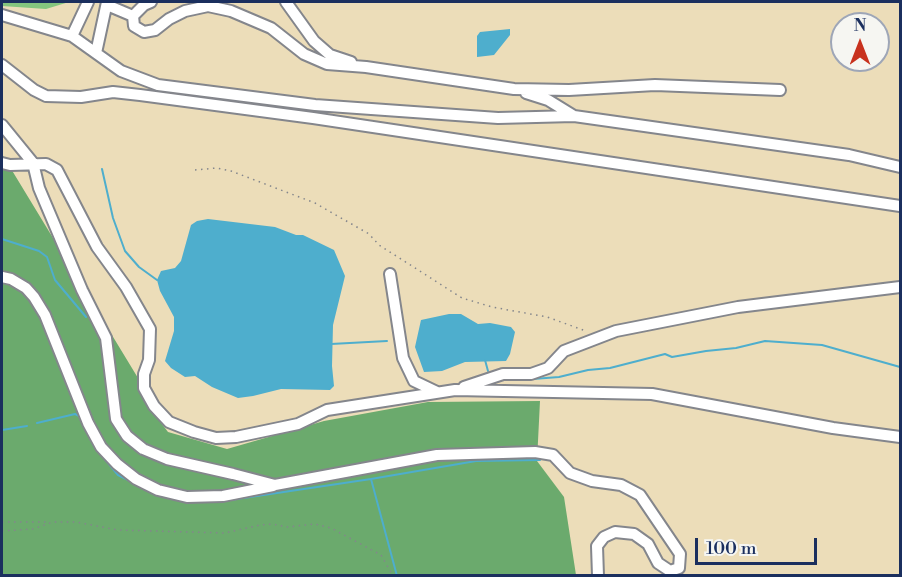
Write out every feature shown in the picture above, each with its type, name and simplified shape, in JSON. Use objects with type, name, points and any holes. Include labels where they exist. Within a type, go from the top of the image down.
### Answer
[{"type":"lane","points":[[72,36],[88,2]]},
{"type":"lane","points":[[151,2],[144,4],[133,16],[134,26],[144,32],[155,30],[169,19],[185,11],[208,6],[231,11],[271,28],[304,54],[327,64],[366,67],[514,89],[569,90],[655,86],[780,90]]},
{"type":"lane","points":[[286,2],[314,41],[330,55],[366,67]]},
{"type":"lane","points":[[96,53],[107,3],[133,16]]},
{"type":"lane","points":[[4,18],[72,36],[121,71],[158,85],[326,106],[498,118],[574,116],[849,156],[900,167]]},
{"type":"lane","points":[[2,65],[34,90],[46,96],[81,98],[113,92],[140,95],[313,118],[900,206]]},
{"type":"lane","points":[[514,89],[548,100],[574,116]]},
{"type":"lane","points":[[2,125],[33,163],[39,188],[82,290],[106,338],[116,419],[127,436],[143,449],[167,459],[275,485]]},
{"type":"lane","points":[[2,163],[10,165],[46,164],[57,170],[97,247],[126,287],[150,329],[149,360],[144,374],[144,388],[154,406],[169,422],[216,438],[236,437],[298,424],[327,410],[455,390],[652,394],[833,428],[900,437]]},
{"type":"lane","points":[[390,274],[403,358],[414,381],[437,392]]},
{"type":"lane","points":[[2,277],[11,279],[26,288],[34,297],[45,315],[88,423],[101,447],[136,479],[158,490],[187,497],[224,496],[437,455],[536,452],[553,455],[570,473],[592,481],[621,485],[640,495],[680,554],[683,572],[670,571],[658,563],[648,544],[634,534],[615,532],[603,537],[597,546],[598,576]]},
{"type":"lane","points":[[455,390],[503,374],[531,374],[548,368],[564,351],[616,331],[738,307],[900,287]]},
{"type":"path","points":[[195,170],[217,168],[231,171],[315,203],[369,234],[379,245],[462,298],[492,307],[547,316],[601,337]]},
{"type":"path","points":[[2,522],[76,522],[118,530],[225,533],[260,525],[272,524],[288,527],[315,524],[331,528],[381,555],[393,576]]},
{"type":"path","points":[[2,531],[33,530],[53,522]]},
{"type":"green space","points":[[2,2],[69,2],[46,9],[2,6]]},
{"type":"green space","points":[[2,154],[138,378],[149,407],[168,432],[227,449],[324,421],[428,402],[540,401],[537,461],[564,497],[576,575],[2,575]]},
{"type":"water","points":[[510,29],[510,35],[494,55],[477,57],[477,36],[480,32]]},
{"type":"water","points":[[208,219],[275,227],[296,235],[303,235],[334,250],[345,276],[333,325],[334,386],[330,390],[281,389],[238,398],[212,387],[195,376],[185,377],[165,361],[174,331],[174,317],[160,291],[157,280],[161,271],[175,268],[181,261],[191,225]]},
{"type":"water","points":[[461,314],[478,324],[490,323],[511,327],[515,332],[506,361],[465,362],[442,371],[424,372],[415,347],[421,320]]},
{"type":"waterway","points":[[102,169],[113,218],[125,251],[139,267],[157,280]]},
{"type":"waterway","points":[[2,239],[39,251],[47,257],[55,280],[86,317]]},
{"type":"waterway","points":[[331,344],[387,341]]},
{"type":"waterway","points":[[533,379],[610,368],[665,354],[672,357],[736,348],[765,341],[822,345],[900,367]]},
{"type":"waterway","points":[[485,360],[488,371]]},
{"type":"waterway","points":[[37,423],[75,414],[79,416],[83,424]]},
{"type":"waterway","points":[[2,430],[27,426]]},
{"type":"waterway","points":[[86,430],[94,446],[118,475],[156,494]]},
{"type":"waterway","points":[[371,479],[476,461],[540,460]]},
{"type":"waterway","points":[[230,500],[371,479],[397,576]]},
{"type":"waterway","points":[[191,502],[215,501]]}]
